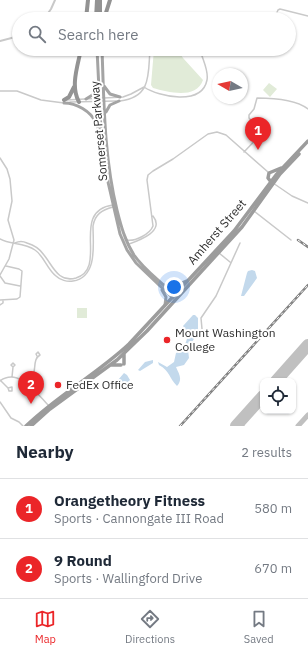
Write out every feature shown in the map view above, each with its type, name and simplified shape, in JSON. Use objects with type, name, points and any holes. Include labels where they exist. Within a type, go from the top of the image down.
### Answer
[{"type":"highway","points":[[87,12],[88,0]]},
{"type":"highway","points":[[96,0],[96,12]]},
{"type":"highway","points":[[100,0],[100,12]]},
{"type":"highway","points":[[106,12],[110,0]]},
{"type":"highway","points":[[64,101],[72,94],[80,56]]},
{"type":"highway","points":[[76,77],[75,88],[78,101]]},
{"type":"highway","name":"Amherst Street","points":[[26,426],[49,406],[122,351],[234,231],[283,167],[308,141]]},
{"type":"highway","name":"Amherst Street","points":[[31,426],[50,409],[111,365],[147,331],[219,253],[254,211],[272,182],[308,144]]},
{"type":"highway","points":[[272,182],[268,178],[269,173],[283,167]]},
{"type":"highway","points":[[111,365],[123,364],[124,353]]},
{"type":"main road","name":"Somerset Parkway","points":[[97,56],[103,156],[115,206],[127,246]]},
{"type":"main road","name":"Somerset Parkway","points":[[102,56],[108,164],[120,231],[127,246],[139,262],[177,299]]},
{"type":"main road","points":[[86,99],[96,93],[99,81]]},
{"type":"main road","points":[[104,83],[109,93],[120,99],[109,106],[105,120]]},
{"type":"main road","points":[[64,101],[74,104],[87,112]]},
{"type":"main road","points":[[78,101],[97,124],[103,156]]},
{"type":"main road","points":[[160,284],[175,286],[182,284],[189,279]]},
{"type":"main road","points":[[160,284],[166,295],[164,305]]},
{"type":"street","points":[[49,12],[55,0]]},
{"type":"street","points":[[277,12],[280,9],[292,12]]},
{"type":"street","points":[[296,13],[308,16]]},
{"type":"street","points":[[0,41],[12,38]]},
{"type":"street","points":[[0,91],[17,91],[40,100],[55,102],[120,99],[144,87],[148,77],[150,56]]},
{"type":"street","points":[[144,87],[154,92],[170,96],[184,96],[198,93],[205,85],[207,76],[202,56]]},
{"type":"street","points":[[244,152],[261,134],[259,128],[249,118],[255,107],[257,98],[287,101],[308,109]]},
{"type":"street","points":[[78,101],[86,99],[99,100]]},
{"type":"street","points":[[125,239],[131,240],[150,231],[154,226],[147,180],[148,175],[212,132],[224,134],[269,173]]},
{"type":"street","points":[[0,158],[7,169],[10,179],[12,201],[8,220],[14,243],[11,255],[0,276],[5,283],[20,286]]},
{"type":"street","points":[[272,182],[292,196],[308,203]]},
{"type":"street","points":[[0,238],[7,242],[26,242],[39,250],[45,256],[56,272],[61,276],[70,279],[83,274],[89,265],[90,227],[94,216],[103,207],[115,206]]},
{"type":"street","points":[[254,211],[291,240]]},
{"type":"street","points":[[127,246],[152,232],[156,223],[153,216]]},
{"type":"street","points":[[202,329],[201,318],[215,299],[240,242]]},
{"type":"street","points":[[219,253],[230,262]]},
{"type":"street","points":[[0,300],[18,299],[22,272],[21,270],[6,266]]},
{"type":"street","points":[[0,305],[3,300]]},
{"type":"street","points":[[27,384],[33,376],[37,356]]},
{"type":"street","points":[[12,377],[13,367]]},
{"type":"street","points":[[8,388],[0,380],[6,377],[12,377],[22,380],[49,406]]},
{"type":"street","points":[[0,402],[12,418],[23,426]]},
{"type":"green space","points":[[153,56],[182,56],[203,80],[194,90],[181,93],[153,88],[151,85]]},
{"type":"green space","points":[[269,83],[277,89],[270,97],[263,90]]},
{"type":"green space","points":[[77,308],[87,308],[87,318],[77,318]]},
{"type":"water","points":[[248,271],[255,271],[257,278],[244,296],[241,296],[247,273]]},
{"type":"water","points":[[193,315],[198,318],[198,331],[188,350],[189,358],[184,365],[176,367],[180,379],[177,386],[158,362],[167,367],[174,362],[176,353],[185,345],[187,338],[186,330],[183,326]]},
{"type":"water","points":[[153,360],[153,363],[140,371],[138,370],[145,362]]},
{"type":"water","points":[[124,373],[130,380],[125,385],[117,387],[118,380]]},
{"type":"taxiway","points":[[298,426],[308,415]]},
{"type":"taxiway","points":[[242,426],[241,423],[243,419]]},
{"type":"runway","points":[[279,378],[308,345]]},
{"type":"runway","points":[[236,426],[260,399]]},
{"type":"railway","points":[[298,240],[308,247]]},
{"type":"railway","points":[[180,426],[308,285]]},
{"type":"place","name":"Orangetheory Fitness","points":[[258,150]]},
{"type":"place","name":"Mount Washington College","points":[[167,340]]},
{"type":"place","name":"FedEx Office","points":[[58,385]]},
{"type":"place","name":"9 Round","points":[[31,404]]}]
